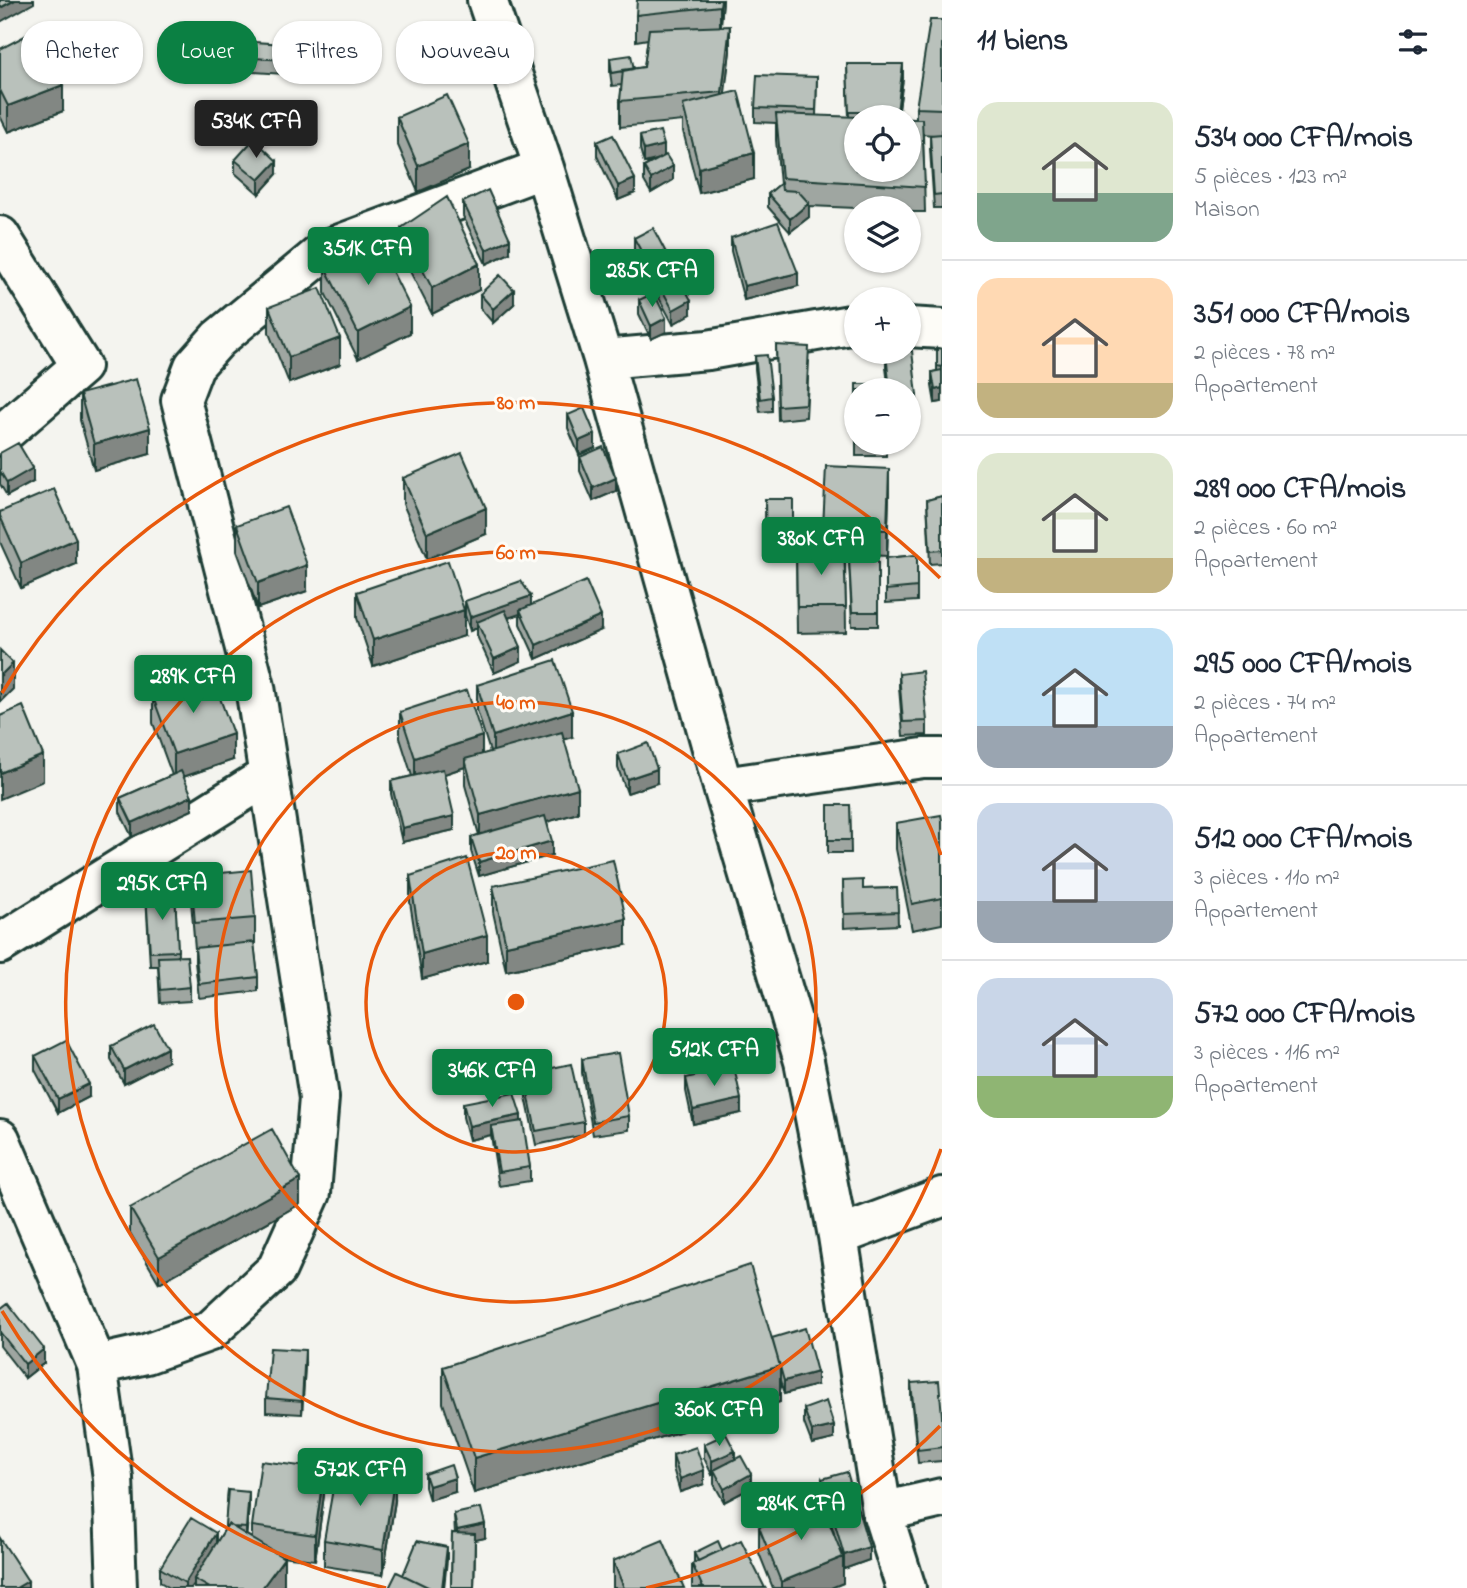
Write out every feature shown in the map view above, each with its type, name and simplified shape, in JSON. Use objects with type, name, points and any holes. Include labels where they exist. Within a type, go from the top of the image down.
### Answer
[{"type":"street","points":[[487,0],[544,168],[603,359],[723,787],[804,1061],[838,1236],[883,1512],[906,1588]]},
{"type":"street","points":[[97,1364],[146,1354],[210,1331],[277,1269],[311,1193],[319,1098],[255,687],[181,400],[194,366],[218,340],[327,249],[544,168]]},
{"type":"street","points":[[0,236],[81,366],[0,436]]},
{"type":"street","points":[[603,359],[708,350],[844,326]]},
{"type":"street","points":[[921,328],[942,329]]},
{"type":"street","points":[[723,787],[923,758],[942,758]]},
{"type":"street","points":[[0,944],[269,775]]},
{"type":"street","points":[[0,1139],[97,1364],[113,1478],[117,1588]]},
{"type":"street","points":[[838,1236],[942,1197]]},
{"type":"street","points":[[883,1512],[942,1498]]},
{"type":"building","points":[[0,0],[15,0],[0,8]]},
{"type":"building","points":[[637,0],[721,0],[720,6],[636,15]]},
{"type":"building","points":[[930,20],[942,20],[942,109],[921,108],[921,105],[916,105]]},
{"type":"building","points":[[730,26],[722,92],[620,101],[623,70],[644,67],[649,29]]},
{"type":"building","points":[[21,38],[21,84],[63,85],[8,106],[0,90],[0,49]]},
{"type":"building","points":[[258,42],[272,43],[272,59],[258,58]]},
{"type":"building","points":[[631,55],[634,69],[612,73],[610,58]]},
{"type":"building","points":[[847,64],[903,64],[898,105],[849,105]]},
{"type":"building","points":[[757,75],[817,77],[816,110],[755,108]]},
{"type":"building","points":[[738,91],[754,153],[699,168],[683,105]]},
{"type":"building","points":[[447,95],[469,144],[418,166],[397,117]]},
{"type":"building","points":[[776,114],[844,116],[844,182],[782,178]]},
{"type":"building","points":[[922,119],[925,187],[846,182],[921,182]]},
{"type":"building","points":[[660,131],[664,145],[644,150],[640,136]]},
{"type":"building","points":[[942,134],[942,194],[934,195],[930,135]]},
{"type":"building","points":[[613,135],[635,179],[618,186],[597,142]]},
{"type":"building","points":[[254,139],[277,161],[259,180],[235,160]]},
{"type":"building","points":[[666,155],[673,166],[651,179],[644,167]]},
{"type":"building","points":[[781,183],[782,190],[798,191],[809,203],[790,219],[768,194]]},
{"type":"building","points":[[488,190],[510,239],[486,250],[463,202]]},
{"type":"building","points":[[447,197],[479,264],[432,288],[401,228]]},
{"type":"building","points":[[778,222],[798,273],[744,286],[731,238]]},
{"type":"building","points":[[653,228],[691,300],[673,310],[634,238]]},
{"type":"building","points":[[377,241],[410,307],[358,333],[325,267]]},
{"type":"building","points":[[500,275],[514,290],[493,309],[480,294]]},
{"type":"building","points":[[320,288],[340,338],[289,357],[269,307]]},
{"type":"building","points":[[654,293],[666,318],[651,326],[639,300]]},
{"type":"building","points":[[776,345],[809,347],[806,404],[778,406]]},
{"type":"building","points":[[937,348],[942,349],[942,367],[937,366]]},
{"type":"building","points":[[767,355],[772,397],[760,399],[755,356]]},
{"type":"building","points":[[887,364],[913,364],[915,378],[889,378]]},
{"type":"building","points":[[942,370],[942,388],[935,390],[932,372]]},
{"type":"building","points":[[136,379],[150,428],[94,444],[80,394]]},
{"type":"building","points":[[584,408],[595,434],[579,441],[568,415]]},
{"type":"building","points":[[18,443],[33,468],[7,483],[0,471],[0,453]]},
{"type":"building","points":[[603,447],[616,478],[593,488],[580,457]]},
{"type":"building","points":[[462,453],[486,508],[427,533],[403,478]]},
{"type":"building","points":[[826,466],[889,469],[887,530],[823,528]]},
{"type":"building","points":[[54,489],[76,539],[21,563],[0,512]]},
{"type":"building","points":[[942,496],[942,550],[930,551],[927,500]]},
{"type":"building","points":[[765,499],[793,499],[793,545],[766,545]]},
{"type":"building","points":[[286,507],[307,565],[258,583],[237,525]]},
{"type":"building","points":[[844,546],[846,607],[797,607],[796,548]]},
{"type":"building","points":[[917,555],[917,587],[886,590],[886,558]]},
{"type":"building","points":[[849,559],[878,561],[878,612],[852,612]]},
{"type":"building","points":[[448,561],[464,610],[373,640],[357,592]]},
{"type":"building","points":[[521,581],[531,596],[470,617],[465,601]]},
{"type":"building","points":[[586,581],[601,616],[536,645],[520,610]]},
{"type":"building","points":[[505,610],[521,647],[494,659],[477,622]]},
{"type":"building","points":[[0,650],[13,663],[0,676]]},
{"type":"building","points":[[555,660],[572,711],[493,736],[477,685]]},
{"type":"building","points":[[922,671],[927,721],[903,722],[899,674]]},
{"type":"building","points":[[212,676],[233,734],[174,754],[153,697]]},
{"type":"building","points":[[467,690],[482,736],[415,758],[400,712]]},
{"type":"building","points":[[23,706],[43,755],[0,773],[0,716]]},
{"type":"building","points":[[562,732],[578,788],[480,815],[465,759]]},
{"type":"building","points":[[648,743],[657,769],[627,779],[618,754]]},
{"type":"building","points":[[443,769],[454,816],[402,828],[391,781]]},
{"type":"building","points":[[181,771],[192,796],[132,823],[120,798]]},
{"type":"building","points":[[828,805],[850,805],[851,840],[828,840]]},
{"type":"building","points":[[941,815],[942,898],[912,904],[896,823]]},
{"type":"building","points":[[545,816],[552,841],[479,862],[471,837]]},
{"type":"building","points":[[467,858],[487,935],[422,954],[410,876]]},
{"type":"building","points":[[613,860],[626,919],[506,945],[493,886]]},
{"type":"building","points":[[251,870],[255,918],[195,923],[191,876]]},
{"type":"building","points":[[863,880],[863,889],[897,888],[898,912],[844,914],[843,881]]},
{"type":"building","points":[[175,893],[178,951],[150,952],[146,894]]},
{"type":"building","points":[[254,942],[258,977],[199,984],[195,948]]},
{"type":"building","points":[[187,956],[190,987],[160,990],[158,957]]},
{"type":"building","points":[[154,1024],[167,1048],[124,1070],[111,1046]]},
{"type":"building","points":[[66,1040],[89,1084],[58,1099],[35,1056]]},
{"type":"building","points":[[618,1053],[629,1116],[593,1122],[582,1059]]},
{"type":"building","points":[[571,1064],[584,1122],[536,1131],[524,1074]]},
{"type":"building","points":[[734,1067],[741,1099],[693,1110],[686,1078]]},
{"type":"building","points":[[514,1093],[521,1115],[469,1126],[463,1103]]},
{"type":"building","points":[[523,1121],[530,1167],[499,1172],[491,1126]]},
{"type":"building","points":[[272,1129],[300,1179],[159,1257],[130,1208]]},
{"type":"building","points":[[750,1265],[780,1366],[474,1458],[443,1367]]},
{"type":"building","points":[[8,1303],[44,1349],[25,1364],[0,1332],[0,1309]]},
{"type":"building","points":[[805,1328],[817,1372],[784,1381],[772,1338]]},
{"type":"building","points":[[270,1348],[305,1350],[302,1401],[266,1398]]},
{"type":"building","points":[[939,1381],[942,1447],[918,1450],[911,1383]]},
{"type":"building","points":[[826,1401],[834,1426],[812,1431],[804,1409]]},
{"type":"building","points":[[726,1434],[735,1451],[712,1461],[704,1444]]},
{"type":"building","points":[[696,1447],[704,1470],[680,1479],[673,1455]]},
{"type":"building","points":[[741,1456],[751,1474],[724,1489],[714,1470]]},
{"type":"building","points":[[261,1461],[324,1469],[315,1535],[252,1526]]},
{"type":"building","points":[[451,1465],[455,1478],[429,1486],[425,1474]]},
{"type":"building","points":[[337,1466],[395,1475],[383,1550],[324,1540]]},
{"type":"building","points":[[847,1472],[869,1547],[844,1555],[822,1479]]},
{"type":"building","points":[[228,1490],[249,1492],[246,1528],[228,1524],[225,1526]]},
{"type":"building","points":[[821,1502],[843,1557],[781,1582],[759,1527]]},
{"type":"building","points":[[782,1504],[787,1516],[767,1524],[762,1514]]},
{"type":"building","points":[[481,1508],[485,1524],[457,1530],[454,1514]]},
{"type":"building","points":[[191,1518],[216,1533],[185,1583],[160,1568]]},
{"type":"building","points":[[228,1524],[284,1558],[262,1588],[210,1588],[194,1579]]},
{"type":"building","points":[[452,1533],[475,1534],[474,1587],[451,1587]]},
{"type":"building","points":[[0,1538],[28,1581],[16,1588],[0,1588]]},
{"type":"building","points":[[663,1540],[684,1588],[624,1588],[613,1561]]},
{"type":"building","points":[[741,1540],[765,1588],[703,1588],[692,1564]]},
{"type":"building","points":[[417,1541],[447,1547],[442,1588],[430,1588],[403,1575]]},
{"type":"building","points":[[718,1541],[722,1550],[698,1561],[694,1553]]},
{"type":"building","points":[[397,1572],[430,1588],[389,1588]]}]
